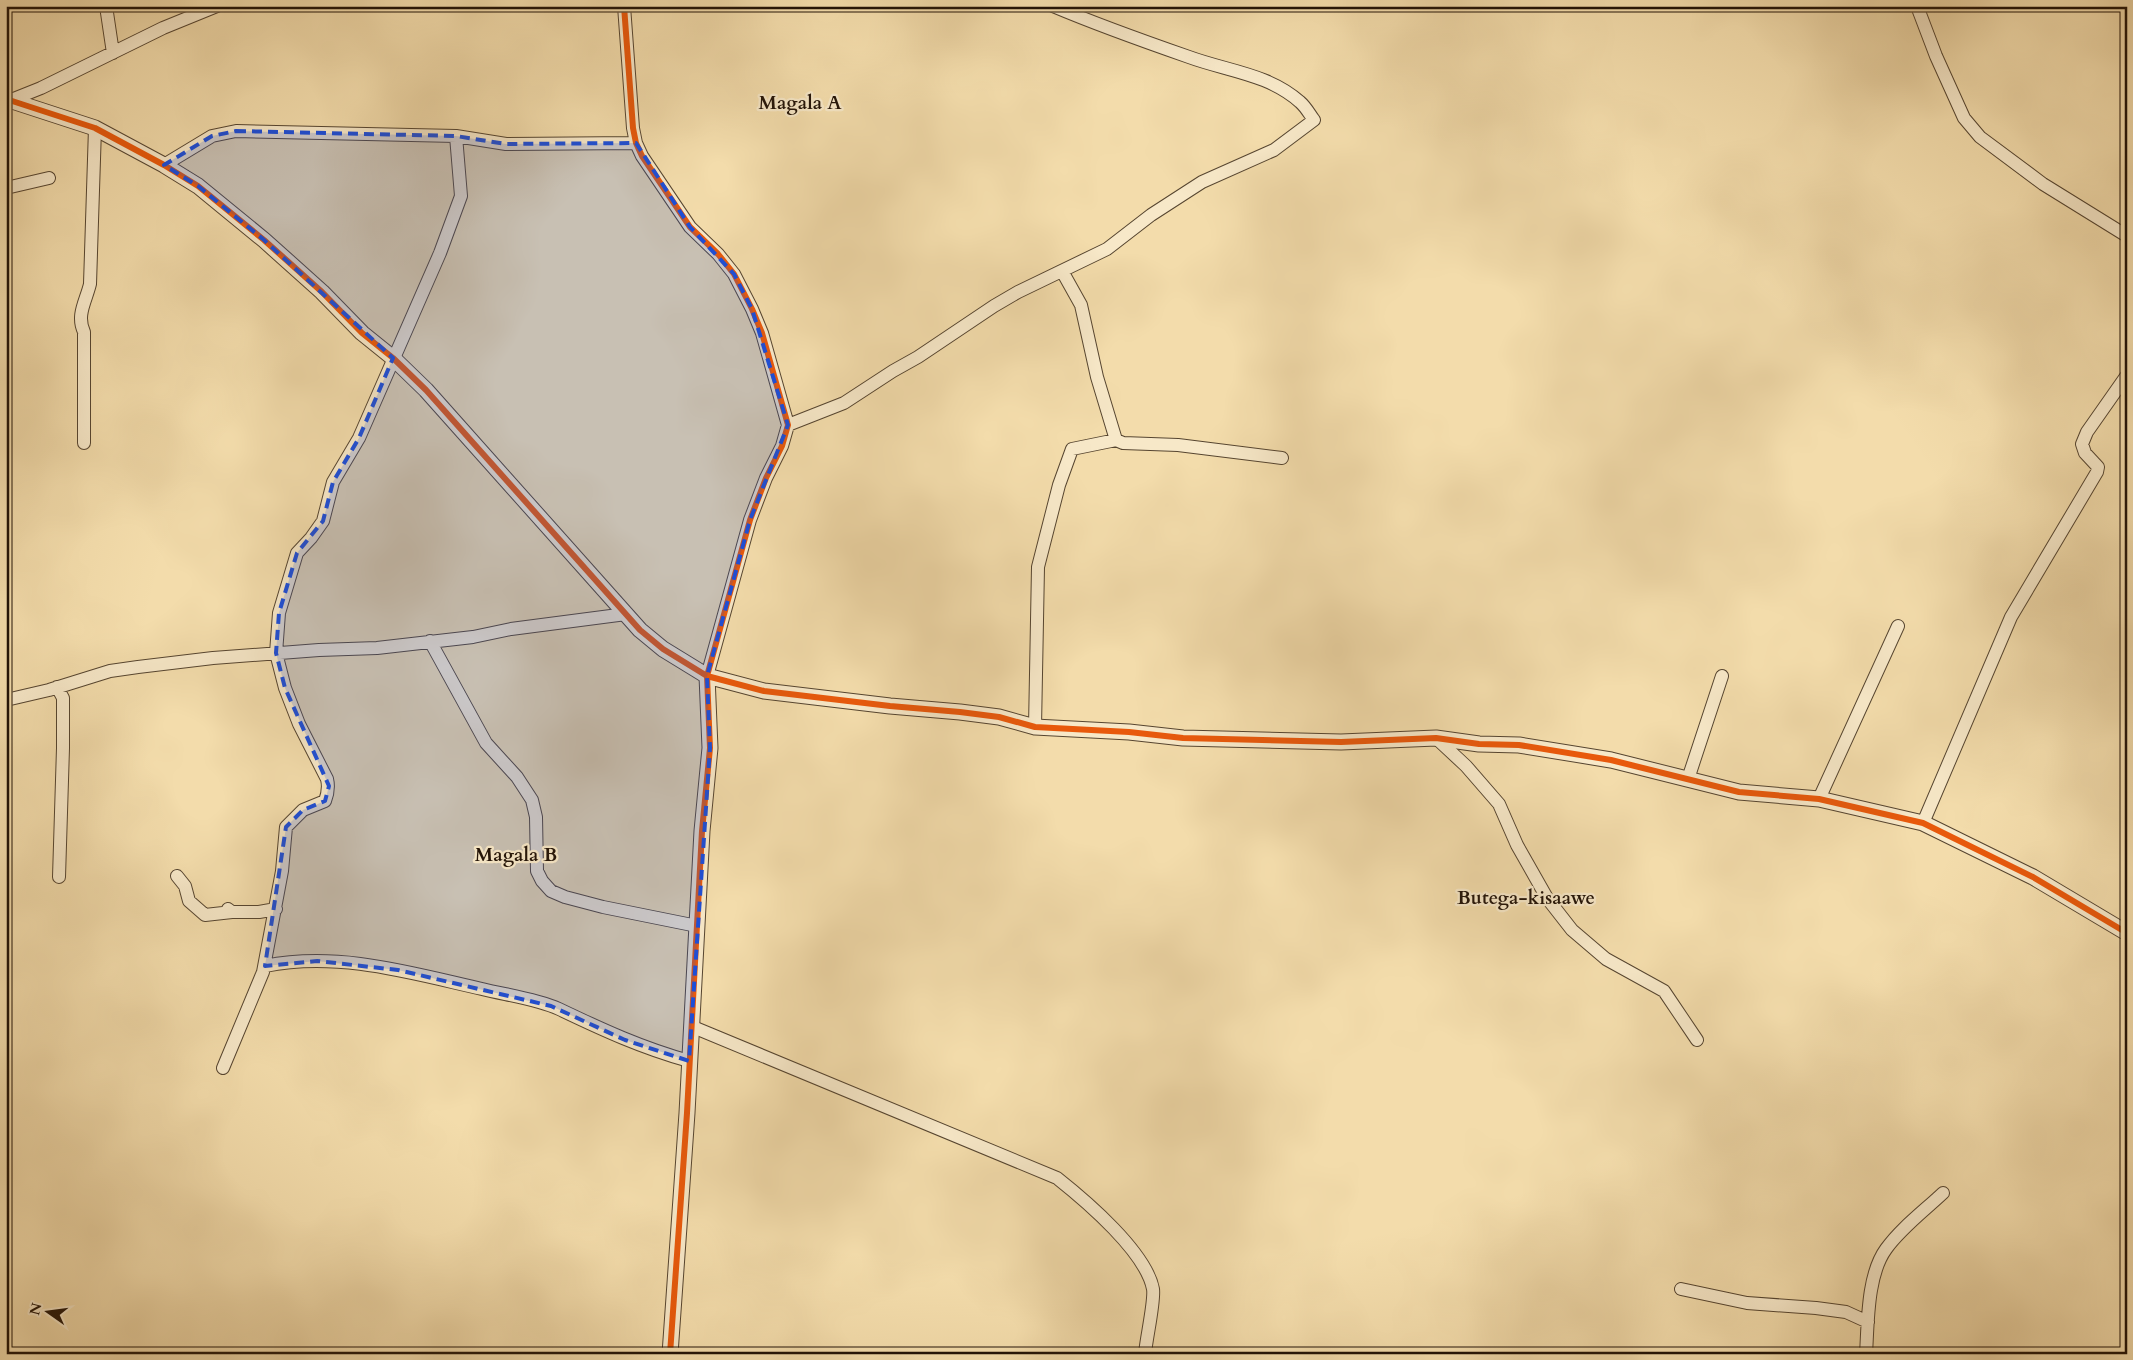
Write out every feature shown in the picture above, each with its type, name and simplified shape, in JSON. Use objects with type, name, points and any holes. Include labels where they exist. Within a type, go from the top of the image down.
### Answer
[{"type":"street","points":[[106,6],[113,52]]},
{"type":"street","points":[[9,100],[41,88],[163,28],[217,6]]},
{"type":"street","points":[[624,6],[633,128],[636,144],[642,156],[690,226],[718,254],[734,274],[748,300],[762,333],[788,425],[782,446],[766,478],[750,520],[707,676],[710,748],[670,1354]]},
{"type":"street","points":[[788,425],[844,403],[918,357],[994,306],[1018,292],[1107,249],[1150,215],[1216,174],[1235,168],[1274,150],[1314,120],[1301,103],[1276,85],[1248,73],[1211,66],[1054,6]]},
{"type":"street","points":[[1917,6],[1936,56],[1964,118],[1980,137],[2043,184],[2127,236]]},
{"type":"street","points":[[9,100],[95,128],[164,165],[198,186],[264,240],[426,390],[640,630],[663,649],[707,676],[764,690],[890,706],[970,713],[999,717],[1035,727],[1128,732],[1183,738],[1341,742],[1436,738],[1479,744],[1520,745],[1611,760],[1739,792],[1819,799],[1923,823],[2033,877],[2127,933]]},
{"type":"street","points":[[84,443],[84,332],[80,320],[90,284],[95,128]]},
{"type":"street","points":[[164,165],[212,136],[236,131],[456,136],[506,144],[636,144]]},
{"type":"street","points":[[223,1068],[265,966],[282,871],[286,827],[303,810],[325,801],[329,786],[299,724],[285,688],[276,653],[279,613],[294,562],[300,550],[323,521],[333,482],[359,438],[440,253],[462,196],[456,136]]},
{"type":"street","points":[[6,188],[49,178]]},
{"type":"street","points":[[1062,271],[1081,305],[1096,377],[1116,440]]},
{"type":"street","points":[[1923,823],[2011,617],[2096,472],[2098,467],[2086,453],[2082,444],[2087,432],[2127,375]]},
{"type":"street","points":[[1035,727],[1038,567],[1059,485],[1072,449],[1116,440],[1122,443],[1178,446],[1282,458]]},
{"type":"street","points":[[6,700],[110,671],[175,662],[276,653],[377,648],[472,637],[511,629],[626,614]]},
{"type":"street","points":[[1819,799],[1898,626]]},
{"type":"street","points":[[430,641],[486,743],[517,777],[532,800],[536,817],[535,856],[537,871],[542,881],[551,891],[565,897],[603,907],[697,926]]},
{"type":"street","points":[[1688,779],[1722,676]]},
{"type":"street","points":[[58,687],[63,698],[59,877]]},
{"type":"street","points":[[1436,738],[1477,778],[1498,804],[1517,846],[1547,898],[1572,930],[1606,959],[1664,992],[1697,1040]]},
{"type":"street","points":[[176,876],[185,886],[189,901],[206,915],[230,911],[276,909]]},
{"type":"street","points":[[265,966],[317,961],[350,962],[398,970],[552,1006],[625,1040],[653,1051],[689,1061]]},
{"type":"street","points":[[692,1027],[1057,1178],[1089,1204],[1114,1229],[1147,1273],[1153,1290],[1145,1354]]},
{"type":"street","points":[[1866,1354],[1874,1280],[1884,1251],[1895,1238],[1943,1193]]},
{"type":"street","points":[[1681,1289],[1747,1303],[1846,1312],[1868,1322]]},
{"type":"highlighted area","points":[[236,131],[456,136],[506,144],[636,143],[690,227],[734,274],[752,309],[788,425],[750,520],[707,676],[710,748],[689,1061],[625,1040],[551,1006],[398,970],[317,961],[265,966],[286,827],[303,810],[325,801],[329,786],[285,688],[276,653],[279,613],[297,553],[323,521],[333,482],[359,438],[393,358],[264,240],[198,186],[164,165],[212,136]]},
{"type":"cycle path","points":[[624,6],[633,128],[636,143],[642,156],[690,227],[718,254],[734,274],[762,333],[788,425],[782,446],[766,478],[750,520],[707,676],[710,748],[702,831],[687,1113],[670,1354]]},
{"type":"cycle path","points":[[6,99],[95,128],[164,165],[198,186],[264,240],[322,292],[362,333],[393,358],[426,390],[640,630],[663,649],[707,676],[764,691],[999,717],[1035,727],[1129,732],[1183,738],[1341,742],[1436,738],[1479,744],[1519,745],[1611,760],[1739,792],[1819,799],[1923,823],[2033,877],[2127,933]]},
{"type":"district","name":"Magala A","points":[[800,102]]},
{"type":"district","name":"Magala B","points":[[516,854]]},
{"type":"district","name":"Butega-kisaawe","points":[[1526,897]]}]
